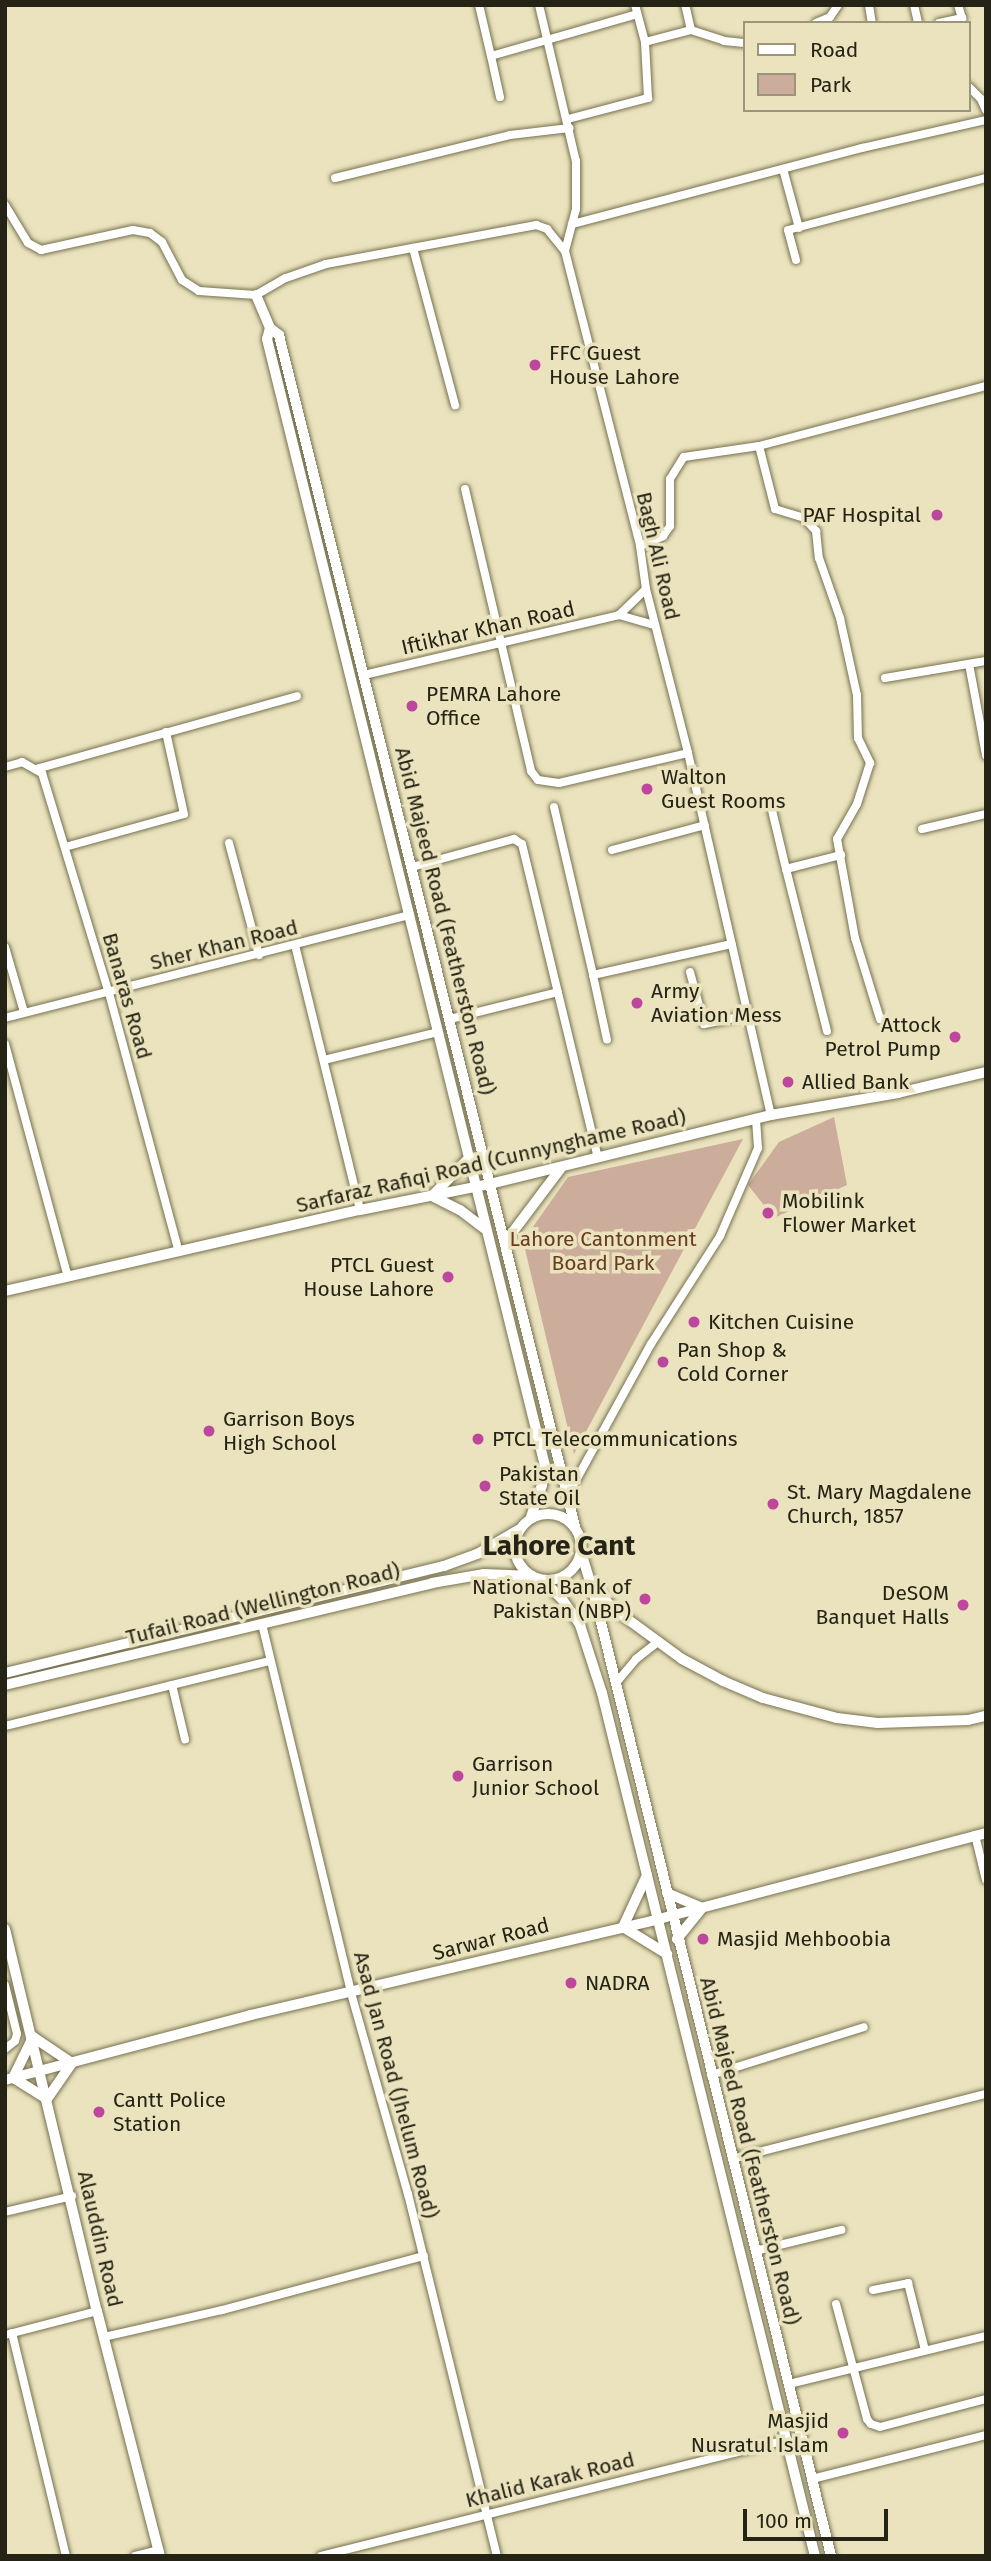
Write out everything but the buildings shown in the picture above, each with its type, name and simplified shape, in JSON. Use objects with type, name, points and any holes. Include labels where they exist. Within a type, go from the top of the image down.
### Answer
[{"type":"main road","points":[[555,1514],[575,1527],[581,1552],[577,1564],[568,1574],[543,1580],[532,1576],[517,1561],[514,1551],[518,1530],[531,1517],[555,1514]]},
{"type":"main road","name":"Tufail Road (Wellington Road)","points":[[5,1673],[444,1566],[477,1554],[518,1530]]},
{"type":"main road","name":"Abid Majeed Road (Featherston Road)","points":[[581,1552],[590,1578],[677,1940],[831,2556]]},
{"type":"main road","name":"Tufail Road (Wellington Road)","points":[[5,1685],[460,1578],[492,1574],[532,1576]]},
{"type":"main road","points":[[590,1578],[611,1607],[658,1642],[723,1681],[795,1709],[878,1723],[930,1723],[986,1717]]},
{"type":"main road","name":"Abid Majeed Road (Featherston Road)","points":[[543,1580],[573,1612],[587,1641],[648,1874],[816,2556]]},
{"type":"main road","points":[[648,1874],[623,1927],[667,1954]]},
{"type":"main road","points":[[667,1893],[702,1908],[677,1940]]},
{"type":"street","points":[[479,5],[500,97]]},
{"type":"street","name":"Bagh Ali Road","points":[[539,5],[569,123],[578,178],[572,224],[565,251],[640,546],[646,589],[688,753],[771,1115]]},
{"type":"street","points":[[685,5],[691,30]]},
{"type":"street","points":[[821,21],[830,17],[838,5]]},
{"type":"street","points":[[948,21],[962,18],[958,5]]},
{"type":"street","points":[[335,178],[569,123],[648,98],[645,42],[636,10],[491,56]]},
{"type":"street","points":[[645,42],[691,30],[724,41],[743,43]]},
{"type":"street","points":[[970,88],[981,99],[986,110]]},
{"type":"street","points":[[572,224],[986,120]]},
{"type":"street","points":[[783,169],[799,228]]},
{"type":"street","points":[[796,260],[788,230],[986,178]]},
{"type":"street","points":[[5,205],[28,243],[34,248],[48,250],[142,230],[162,242],[182,281],[192,289],[256,295],[269,286],[316,267],[536,225],[547,229],[565,251]]},
{"type":"street","points":[[414,248],[455,405]]},
{"type":"street","name":"Abid Majeed Road (Featherston Road)","points":[[256,295],[270,328],[279,335],[569,1493],[575,1527]]},
{"type":"street","name":"Abid Majeed Road (Featherston Road)","points":[[270,328],[267,339],[545,1466],[542,1485],[531,1517]]},
{"type":"street","points":[[640,546],[663,536],[670,526],[670,479],[684,457],[759,446],[986,386]]},
{"type":"street","points":[[759,446],[775,509],[804,518],[816,531],[819,558],[840,618],[857,695],[858,738],[870,763],[857,804],[838,839],[858,952],[880,1019]]},
{"type":"street","points":[[465,489],[531,771],[538,780],[559,783],[688,753]]},
{"type":"street","points":[[620,615],[646,589]]},
{"type":"street","name":"Iftikhar Khan Road","points":[[364,675],[620,615],[655,625]]},
{"type":"street","points":[[885,678],[986,661]]},
{"type":"street","points":[[969,664],[986,755]]},
{"type":"street","points":[[5,767],[22,762],[36,769],[298,696]]},
{"type":"street","points":[[65,848],[184,814],[166,732]]},
{"type":"street","name":"Banaras Road","points":[[36,769],[42,773],[108,993],[179,1252]]},
{"type":"street","points":[[771,806],[827,1031]]},
{"type":"street","points":[[554,807],[607,1040]]},
{"type":"street","points":[[922,829],[986,814]]},
{"type":"street","points":[[612,850],[705,825]]},
{"type":"street","points":[[412,867],[514,839],[519,841],[598,1157]]},
{"type":"street","points":[[229,842],[259,954]]},
{"type":"street","points":[[786,869],[841,855]]},
{"type":"street","name":"Sher Khan Road","points":[[5,1018],[410,915]]},
{"type":"street","points":[[417,940],[429,937]]},
{"type":"street","points":[[593,975],[732,944]]},
{"type":"street","points":[[295,945],[360,1210]]},
{"type":"street","points":[[5,947],[23,1012]]},
{"type":"street","points":[[690,972],[704,1024],[749,1015]]},
{"type":"street","points":[[450,1019],[558,992]]},
{"type":"street","points":[[324,1060],[438,1032]]},
{"type":"street","points":[[5,1044],[68,1277]]},
{"type":"street","name":"Sarfaraz Rafiqi Road (Cunnynghame Road)","points":[[5,1290],[360,1210],[490,1184],[771,1115],[898,1093],[986,1072]]},
{"type":"street","points":[[569,1493],[650,1344],[719,1236],[758,1148],[756,1119]]},
{"type":"street","points":[[470,1157],[432,1196],[460,1210],[485,1230]]},
{"type":"street","points":[[506,1241],[561,1167]]},
{"type":"street","name":"Asad Jan Road (Jhelum Road)","points":[[262,1624],[351,1993],[424,2256],[497,2556]]},
{"type":"street","points":[[616,1683],[636,1659],[658,1642]]},
{"type":"street","points":[[5,1726],[269,1661]]},
{"type":"street","points":[[172,1685],[185,1739]]},
{"type":"street","points":[[980,1834],[986,1880]]},
{"type":"street","name":"Sarwar Road","points":[[9,2079],[238,2018],[672,1916],[980,1834]]},
{"type":"street","name":"Alauddin Road","points":[[5,1929],[72,2196],[97,2311],[159,2553]]},
{"type":"street","points":[[5,1985],[17,2034],[15,2041],[5,2049]]},
{"type":"street","points":[[711,2075],[864,2027]]},
{"type":"street","points":[[33,2037],[72,2063],[47,2099],[9,2079],[33,2037]]},
{"type":"street","points":[[732,2159],[986,2094]]},
{"type":"street","points":[[5,2212],[72,2196]]},
{"type":"street","points":[[755,2251],[841,2230]]},
{"type":"street","points":[[104,2337],[222,2310],[424,2256]]},
{"type":"street","points":[[873,2290],[908,2283],[925,2350]]},
{"type":"street","points":[[836,2304],[867,2419],[871,2424],[880,2427],[986,2399]]},
{"type":"street","points":[[66,2556],[9,2334],[97,2311]]},
{"type":"street","points":[[789,2384],[986,2336]]},
{"type":"street","points":[[812,2479],[986,2435]]},
{"type":"street","name":"Khalid Karak Road","points":[[321,2556],[787,2440]]},
{"type":"street","points":[[135,2556],[159,2553]]},
{"type":"green space","points":[[834,1117],[847,1185],[774,1218],[748,1185],[779,1142]]},
{"type":"green space","name":"Lahore Cantonment Board Park","points":[[743,1139],[574,1454],[523,1241],[568,1177]]},
{"type":"place","name":"FFC Guest House Lahore","points":[[535,365]]},
{"type":"place","name":"PAF Hospital","points":[[937,515]]},
{"type":"place","name":"PEMRA Lahore Office","points":[[412,706]]},
{"type":"place","name":"Walton Guest Rooms","points":[[647,789]]},
{"type":"place","name":"Army Aviation Mess","points":[[637,1003]]},
{"type":"place","name":"Attock Petrol Pump","points":[[955,1037]]},
{"type":"place","name":"Allied Bank","points":[[788,1082]]},
{"type":"place","name":"Mobilink Flower Market","points":[[768,1213]]},
{"type":"place","name":"PTCL Guest House Lahore","points":[[448,1277]]},
{"type":"place","name":"Kitchen Cuisine","points":[[694,1322]]},
{"type":"place","name":"Pan Shop & Cold Corner","points":[[663,1362]]},
{"type":"place","name":"Garrison Boys High School","points":[[209,1431]]},
{"type":"place","name":"PTCL Telecommunications","points":[[478,1439]]},
{"type":"place","name":"Pakistan State Oil","points":[[485,1486]]},
{"type":"place","name":"St. Mary Magdalene Church, 1857","points":[[773,1504]]},
{"type":"place","name":"National Bank of Pakistan (NBP)","points":[[645,1599]]},
{"type":"place","name":"DeSOM Banquet Halls","points":[[963,1605]]},
{"type":"place","name":"Garrison Junior School","points":[[458,1776]]},
{"type":"place","name":"Masjid Mehboobia","points":[[703,1939]]},
{"type":"place","name":"NADRA","points":[[571,1983]]},
{"type":"place","name":"Cantt Police Station","points":[[99,2112]]},
{"type":"place","name":"Masjid Nusratul Islam","points":[[843,2433]]},
{"type":"district","name":"Lahore Cant","points":[[559,1546]]}]
